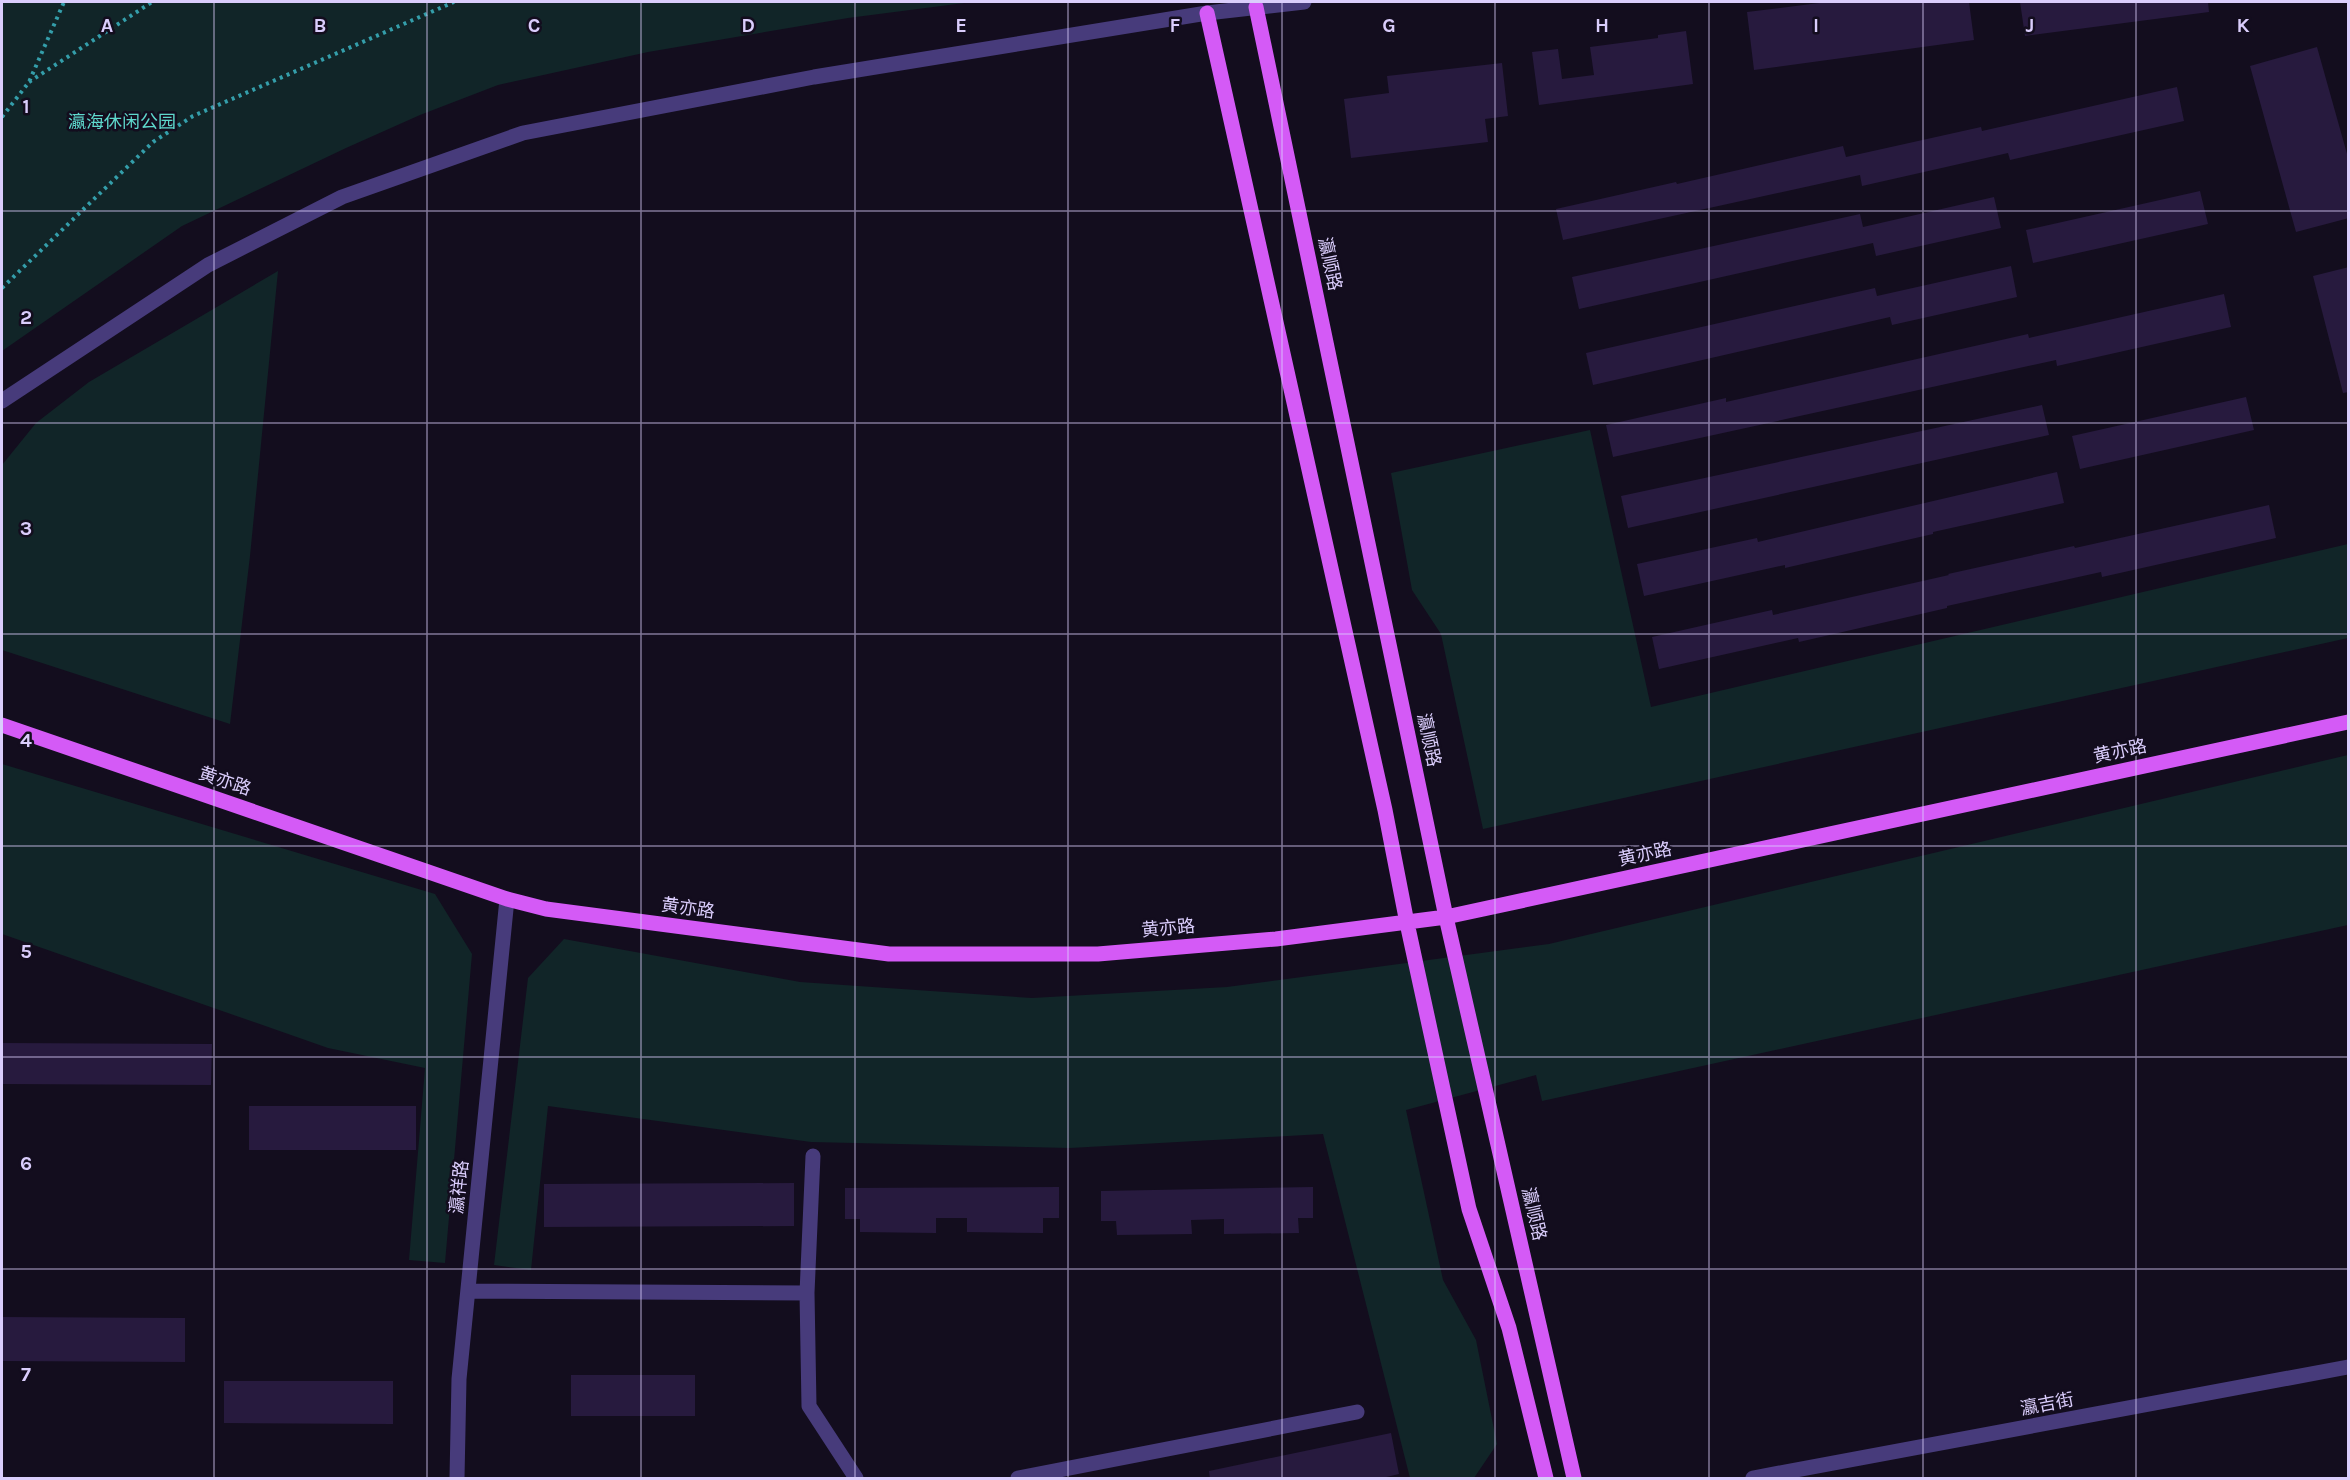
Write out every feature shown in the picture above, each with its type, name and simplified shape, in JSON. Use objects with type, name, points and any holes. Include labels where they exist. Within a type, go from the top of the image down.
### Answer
[{"type":"main road","name":"瀛顺路","points":[[1256,7],[1446,917],[1574,1479]]},
{"type":"main road","points":[[1207,13],[1385,810],[1407,924],[1469,1209],[1509,1328],[1546,1479]]},
{"type":"main road","name":"黄亦路","points":[[2,725],[507,899],[546,909],[889,954],[1098,954],[1276,939],[1407,924],[1446,917],[2349,722]]},
{"type":"street","points":[[2,401],[219,260],[342,198],[523,133],[814,77],[1207,13],[1304,2]]},
{"type":"street","name":"瀛祥路","points":[[457,1479],[459,1379],[507,899]]},
{"type":"street","points":[[813,1156],[807,1293],[809,1406],[856,1479]]},
{"type":"street","points":[[468,1291],[807,1293]]},
{"type":"street","name":"瀛吉街","points":[[1753,1479],[2349,1367]]},
{"type":"street","points":[[1018,1479],[1358,1412]]},
{"type":"path","points":[[2,117],[29,82],[63,2]]},
{"type":"path","points":[[29,82],[152,2]]},
{"type":"path","points":[[2,288],[153,142],[193,116],[454,2]]},
{"type":"green space","name":"瀛海休闲公园","points":[[2,2],[972,2],[848,18],[648,52],[498,85],[420,115],[346,148],[182,226],[2,351]]},
{"type":"green space","points":[[278,271],[250,556],[230,724],[2,650],[2,465],[36,423],[89,382]]},
{"type":"green space","points":[[1590,430],[1651,707],[2348,544],[2348,638],[1483,829],[1441,634],[1412,590],[1391,473]]},
{"type":"green space","points":[[2348,755],[2348,925],[1542,1101],[1536,1075],[1406,1110],[1443,1280],[1476,1340],[1497,1444],[1474,1478],[1410,1478],[1323,1134],[1070,1148],[811,1142],[548,1106],[531,1270],[494,1265],[528,978],[564,939],[800,982],[1032,998],[1227,987],[1549,944]]},
{"type":"green space","points":[[2,764],[435,894],[472,954],[445,1263],[409,1260],[425,1068],[328,1048],[2,934]]},
{"type":"building","points":[[1827,2],[1969,2],[1974,40],[1754,70],[1747,12]]},
{"type":"building","points":[[2020,2],[2208,2],[2209,12],[2025,36]]},
{"type":"building","points":[[1686,31],[1693,84],[1539,105],[1532,52],[1558,49],[1562,79],[1594,75],[1590,47],[1658,38],[1658,35]]},
{"type":"building","points":[[2317,47],[2349,161],[2349,218],[2296,232],[2250,66]]},
{"type":"building","points":[[1502,63],[1508,116],[1485,119],[1488,142],[1351,158],[1344,99],[1389,93],[1387,76]]},
{"type":"building","points":[[2177,87],[2184,121],[2010,160],[2008,153],[1862,186],[1860,175],[1563,240],[1556,209],[1843,146],[1846,157],[1981,127],[1982,131]]},
{"type":"building","points":[[2200,191],[2208,224],[2033,263],[2026,230]]},
{"type":"building","points":[[1994,197],[2001,228],[1876,256],[1873,243],[1579,309],[1572,277],[1860,214],[1863,227]]},
{"type":"building","points":[[2011,266],[2017,297],[1892,325],[1890,317],[1593,385],[1586,353],[1875,288],[1877,296]]},
{"type":"building","points":[[2349,267],[2349,392],[2343,393],[2313,276]]},
{"type":"building","points":[[2224,294],[2231,327],[2057,366],[2056,360],[1613,457],[1606,425],[1726,398],[1726,402],[2028,334],[2029,338]]},
{"type":"building","points":[[2246,397],[2254,430],[2080,469],[2072,436]]},
{"type":"building","points":[[2042,405],[2049,435],[1628,528],[1621,496]]},
{"type":"building","points":[[2057,472],[2064,503],[1785,568],[1785,565],[1644,596],[1637,564],[1757,538],[1758,542]]},
{"type":"building","points":[[2269,505],[2276,538],[2102,577],[2101,572],[1799,642],[1798,638],[1659,669],[1652,637],[1772,610],[1773,615],[2074,546],[2075,548]]},
{"type":"building","points":[[2,1043],[212,1044],[211,1085],[2,1084]]},
{"type":"building","points":[[249,1106],[416,1106],[416,1150],[249,1150]]},
{"type":"building","points":[[794,1183],[794,1226],[544,1227],[544,1184]]},
{"type":"building","points":[[1059,1187],[1059,1218],[1043,1218],[1043,1233],[967,1232],[967,1218],[936,1218],[936,1233],[860,1232],[860,1219],[845,1219],[845,1188]]},
{"type":"building","points":[[1313,1187],[1313,1218],[1298,1218],[1299,1233],[1224,1234],[1224,1219],[1191,1220],[1192,1234],[1117,1235],[1116,1221],[1101,1221],[1101,1191]]},
{"type":"building","points":[[2,1317],[185,1318],[185,1362],[2,1361]]},
{"type":"building","points":[[571,1375],[695,1375],[695,1416],[571,1416]]},
{"type":"building","points":[[224,1381],[393,1381],[393,1424],[224,1423]]},
{"type":"building","points":[[1391,1433],[1399,1474],[1378,1479],[1210,1479],[1209,1471]]}]
